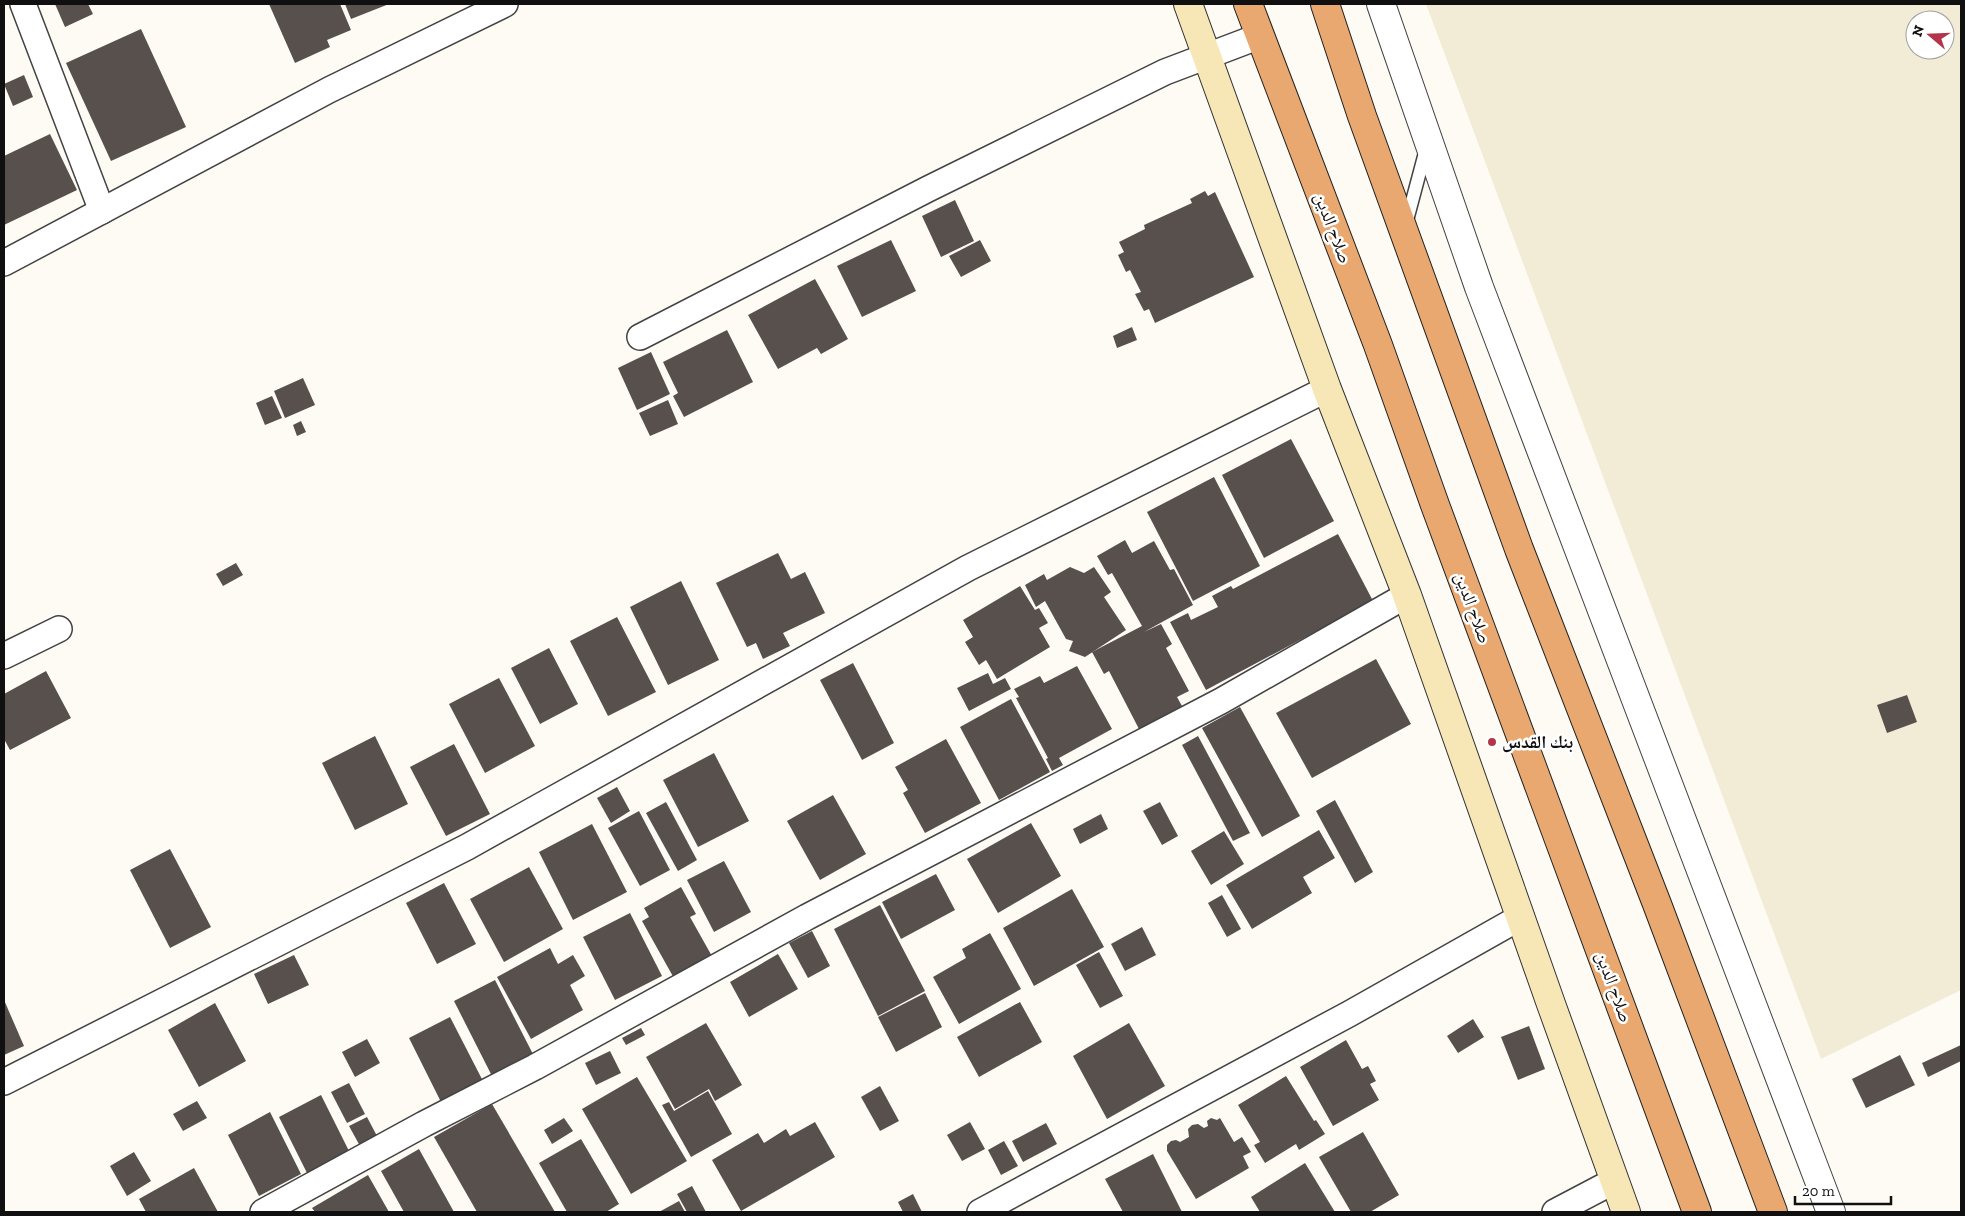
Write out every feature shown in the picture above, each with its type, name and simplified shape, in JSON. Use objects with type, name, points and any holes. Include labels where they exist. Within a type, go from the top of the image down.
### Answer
[{"type":"highway","name":"صلاح الدين","points":[[1248,4],[1378,345],[1442,523],[1698,1212]]},
{"type":"highway","points":[[1325,4],[1362,116],[1519,548],[1657,904],[1773,1212]]},
{"type":"main road","points":[[1188,4],[1327,389],[1407,595],[1626,1212]]},
{"type":"street","points":[[23,4],[102,211]]},
{"type":"street","points":[[4,263],[329,90],[505,4]]},
{"type":"street","points":[[1381,4],[1479,287],[1831,1212]]},
{"type":"street","points":[[640,337],[928,189],[1147,80],[1260,36]]},
{"type":"street","points":[[4,1082],[467,847],[968,568],[1327,389]]},
{"type":"street","points":[[263,1212],[424,1124],[535,1067],[807,917],[1221,701],[1407,595]]},
{"type":"street","points":[[4,656],[59,629]]},
{"type":"street","points":[[980,1212],[1349,1014],[1521,917]]},
{"type":"street","points":[[1554,1212],[1614,1181]]},
{"type":"lane","points":[[1404,231],[1428,139]]},
{"type":"shaded area","points":[[1426,4],[1961,4],[1961,990],[1821,1059]]},
{"type":"building","points":[[55,4],[88,4],[93,14],[65,27]]},
{"type":"building","points":[[269,4],[340,4],[351,30],[327,40],[330,47],[295,63]]},
{"type":"building","points":[[345,4],[389,4],[351,19]]},
{"type":"building","points":[[141,29],[186,127],[111,161],[66,63]]},
{"type":"building","points":[[24,75],[33,97],[13,106],[4,84]]},
{"type":"building","points":[[50,134],[77,190],[4,225],[4,156]]},
{"type":"building","points":[[1205,191],[1208,196],[1215,192],[1254,277],[1155,323],[1149,309],[1144,311],[1135,294],[1141,292],[1130,270],[1126,272],[1118,255],[1124,252],[1119,242],[1145,229],[1144,225],[1192,203],[1190,199]]},
{"type":"building","points":[[955,200],[974,241],[941,257],[922,216]]},
{"type":"building","points":[[891,240],[916,291],[862,317],[837,266]]},
{"type":"building","points":[[980,240],[991,261],[961,277],[949,256]]},
{"type":"building","points":[[815,279],[848,339],[821,354],[817,348],[778,369],[748,315]]},
{"type":"building","points":[[1132,327],[1137,340],[1117,348],[1113,336]]},
{"type":"building","points":[[727,330],[753,382],[684,417],[673,396],[678,393],[663,362]]},
{"type":"building","points":[[651,352],[670,394],[637,410],[618,368]]},
{"type":"building","points":[[303,378],[315,405],[285,418],[274,391]]},
{"type":"building","points":[[272,396],[282,418],[265,425],[256,403]]},
{"type":"building","points":[[668,400],[678,424],[650,436],[639,413]]},
{"type":"building","points":[[301,421],[306,432],[297,436],[293,425]]},
{"type":"building","points":[[1291,439],[1334,521],[1264,558],[1222,475]]},
{"type":"building","points":[[1214,477],[1260,566],[1193,601],[1147,512]]},
{"type":"building","points":[[1338,534],[1373,601],[1206,690],[1170,622],[1188,613],[1191,620],[1218,607],[1212,596],[1231,586],[1233,589]]},
{"type":"building","points":[[1125,540],[1132,553],[1154,541],[1170,570],[1174,569],[1193,605],[1144,632],[1161,624],[1172,644],[1166,648],[1189,691],[1177,697],[1182,706],[1139,729],[1109,671],[1104,674],[1092,652],[1142,626],[1112,573],[1108,575],[1097,556]]},
{"type":"building","points":[[778,553],[791,579],[805,572],[825,613],[783,633],[790,646],[763,659],[756,643],[747,647],[716,583]]},
{"type":"building","points":[[236,563],[243,575],[223,586],[216,574]]},
{"type":"building","points":[[1070,567],[1084,573],[1094,567],[1111,592],[1104,597],[1126,630],[1085,657],[1069,651],[1073,641],[1066,639],[1045,601],[1036,607],[1025,585],[1044,574],[1047,580]]},
{"type":"building","points":[[681,581],[719,660],[668,685],[630,607]]},
{"type":"building","points":[[1020,586],[1035,610],[1039,608],[1048,623],[1039,628],[1050,647],[997,679],[986,660],[979,665],[965,642],[973,637],[963,620]]},
{"type":"building","points":[[617,617],[656,692],[608,716],[570,641]]},
{"type":"building","points":[[549,648],[578,704],[540,724],[511,668]]},
{"type":"building","points":[[1376,659],[1411,724],[1312,778],[1276,713]]},
{"type":"building","points":[[853,663],[894,743],[862,760],[820,680]]},
{"type":"building","points":[[1077,666],[1112,729],[1059,758],[1063,765],[1052,771],[1046,759],[1048,758],[1016,698],[1019,697],[1014,689],[1040,676],[1044,683]]},
{"type":"building","points":[[46,671],[71,718],[10,750],[4,739],[4,694]]},
{"type":"building","points":[[988,673],[993,684],[1005,678],[1011,689],[969,711],[957,688]]},
{"type":"building","points":[[499,678],[535,746],[485,773],[449,704]]},
{"type":"building","points":[[1907,695],[1917,722],[1887,733],[1877,705]]},
{"type":"building","points":[[1011,699],[1050,772],[999,800],[960,727]]},
{"type":"building","points":[[1240,707],[1300,816],[1262,837],[1202,728]]},
{"type":"building","points":[[375,736],[408,804],[355,830],[322,763]]},
{"type":"building","points":[[1198,736],[1250,833],[1233,841],[1182,745]]},
{"type":"building","points":[[946,739],[981,803],[925,833],[903,793],[908,790],[895,767]]},
{"type":"building","points":[[454,744],[490,814],[446,836],[410,767]]},
{"type":"building","points":[[714,753],[749,821],[698,847],[663,780]]},
{"type":"building","points":[[617,787],[630,811],[611,823],[597,798]]},
{"type":"building","points":[[833,795],[866,854],[820,880],[787,821]]},
{"type":"building","points":[[1335,800],[1373,872],[1355,883],[1316,811]]},
{"type":"building","points":[[666,802],[697,860],[678,871],[646,813]]},
{"type":"building","points":[[1160,802],[1178,836],[1162,845],[1143,811]]},
{"type":"building","points":[[639,811],[670,870],[640,886],[608,828]]},
{"type":"building","points":[[1101,814],[1108,829],[1080,844],[1073,829]]},
{"type":"building","points":[[1031,823],[1061,876],[998,913],[967,859]]},
{"type":"building","points":[[592,824],[627,892],[573,920],[539,852]]},
{"type":"building","points":[[1319,830],[1335,858],[1303,877],[1312,893],[1252,929],[1226,885]]},
{"type":"building","points":[[1224,831],[1244,864],[1211,885],[1191,851]]},
{"type":"building","points":[[170,849],[211,927],[170,948],[130,870]]},
{"type":"building","points":[[724,861],[751,912],[714,932],[687,880]]},
{"type":"building","points":[[529,867],[563,929],[504,962],[470,899]]},
{"type":"building","points":[[936,874],[955,910],[901,939],[882,902]]},
{"type":"building","points":[[444,883],[476,944],[437,964],[406,903]]},
{"type":"building","points":[[681,887],[696,914],[690,917],[713,958],[675,980],[642,921],[649,917],[644,908]]},
{"type":"building","points":[[1072,889],[1104,947],[1034,986],[1003,928]]},
{"type":"building","points":[[1222,895],[1241,929],[1227,937],[1208,903]]},
{"type":"building","points":[[880,905],[925,991],[878,1016],[834,929]]},
{"type":"building","points":[[630,913],[662,976],[615,1000],[583,937]]},
{"type":"building","points":[[1142,927],[1156,955],[1125,971],[1111,944]]},
{"type":"building","points":[[812,931],[830,966],[808,978],[789,943]]},
{"type":"building","points":[[990,933],[1021,989],[959,1024],[933,977],[966,958],[962,949]]},
{"type":"building","points":[[550,948],[558,964],[573,955],[585,976],[570,985],[583,1010],[531,1039],[497,977]]},
{"type":"building","points":[[1099,952],[1123,996],[1100,1008],[1076,965]]},
{"type":"building","points":[[778,954],[798,989],[749,1017],[730,982]]},
{"type":"building","points":[[294,955],[309,985],[268,1004],[254,974]]},
{"type":"building","points":[[495,980],[535,1058],[494,1080],[454,1001]]},
{"type":"building","points":[[925,993],[942,1027],[896,1052],[878,1017]]},
{"type":"building","points":[[4,1000],[24,1046],[4,1055]]},
{"type":"building","points":[[1020,1002],[1042,1042],[979,1077],[957,1037]]},
{"type":"building","points":[[215,1003],[246,1061],[199,1087],[168,1030]]},
{"type":"building","points":[[450,1017],[485,1085],[443,1106],[409,1038]]},
{"type":"building","points":[[1473,1019],[1484,1037],[1458,1053],[1447,1036]]},
{"type":"building","points":[[706,1023],[742,1085],[715,1101],[709,1089],[675,1109],[646,1057]]},
{"type":"building","points":[[1129,1023],[1165,1086],[1107,1119],[1073,1056]]},
{"type":"building","points":[[1529,1026],[1545,1069],[1518,1080],[1501,1037]]},
{"type":"building","points":[[641,1028],[645,1035],[626,1045],[622,1038]]},
{"type":"building","points":[[367,1039],[380,1063],[355,1077],[342,1052]]},
{"type":"building","points":[[1346,1040],[1362,1069],[1368,1066],[1376,1081],[1370,1084],[1379,1100],[1333,1126],[1300,1067]]},
{"type":"building","points":[[1961,1045],[1961,1061],[1928,1077],[1922,1063]]},
{"type":"building","points":[[610,1051],[621,1073],[596,1085],[585,1063]]},
{"type":"building","points":[[1900,1055],[1915,1085],[1866,1108],[1852,1079]]},
{"type":"building","points":[[1286,1076],[1314,1121],[1316,1120],[1325,1134],[1299,1150],[1296,1144],[1265,1163],[1254,1145],[1260,1142],[1238,1105]]},
{"type":"building","points":[[637,1077],[687,1161],[631,1194],[582,1109]]},
{"type":"building","points":[[349,1083],[365,1114],[347,1123],[331,1092]]},
{"type":"building","points":[[880,1086],[899,1121],[880,1131],[861,1097]]},
{"type":"building","points":[[708,1091],[732,1134],[691,1157],[662,1105],[669,1102],[674,1111]]},
{"type":"building","points":[[321,1095],[349,1151],[307,1173],[279,1117]]},
{"type":"building","points":[[197,1101],[207,1118],[183,1131],[173,1114]]},
{"type":"building","points":[[492,1104],[555,1212],[477,1212],[434,1137]]},
{"type":"building","points":[[270,1112],[301,1174],[259,1196],[228,1135]]},
{"type":"building","points":[[367,1117],[377,1136],[360,1146],[349,1126]]},
{"type":"building","points":[[564,1118],[573,1131],[552,1144],[544,1130]]},
{"type":"building","points":[[1211,1118],[1217,1120],[1220,1118],[1234,1142],[1242,1137],[1251,1152],[1243,1156],[1249,1168],[1196,1199],[1167,1151],[1167,1145],[1171,1141],[1176,1140],[1180,1142],[1189,1137],[1188,1129],[1192,1125],[1198,1124],[1204,1128],[1208,1126],[1207,1121]]},
{"type":"building","points":[[815,1122],[835,1157],[741,1211],[712,1160],[758,1133],[764,1143],[786,1129],[790,1136]]},
{"type":"building","points":[[970,1122],[985,1149],[962,1161],[947,1135]]},
{"type":"building","points":[[1046,1123],[1057,1144],[1023,1162],[1012,1141]]},
{"type":"building","points":[[1363,1132],[1399,1195],[1370,1212],[1351,1212],[1319,1157]]},
{"type":"building","points":[[581,1139],[619,1204],[606,1212],[567,1212],[539,1163]]},
{"type":"building","points":[[1004,1141],[1018,1166],[1001,1175],[988,1150]]},
{"type":"building","points":[[419,1149],[454,1212],[404,1212],[381,1171]]},
{"type":"building","points":[[134,1152],[151,1181],[127,1196],[110,1166]]},
{"type":"building","points":[[1153,1154],[1182,1212],[1123,1212],[1105,1179]]},
{"type":"building","points":[[1305,1163],[1335,1212],[1260,1212],[1251,1197]]},
{"type":"building","points":[[194,1168],[218,1212],[146,1212],[139,1199]]},
{"type":"building","points":[[368,1175],[389,1212],[315,1212],[312,1208]]},
{"type":"building","points":[[692,1186],[706,1212],[687,1212],[677,1194]]},
{"type":"building","points":[[913,1194],[922,1212],[903,1212],[898,1202]]},
{"type":"building","points":[[679,1201],[685,1212],[659,1212]]},
{"type":"place","name":"بنك القدس","points":[[1492,742]]}]
